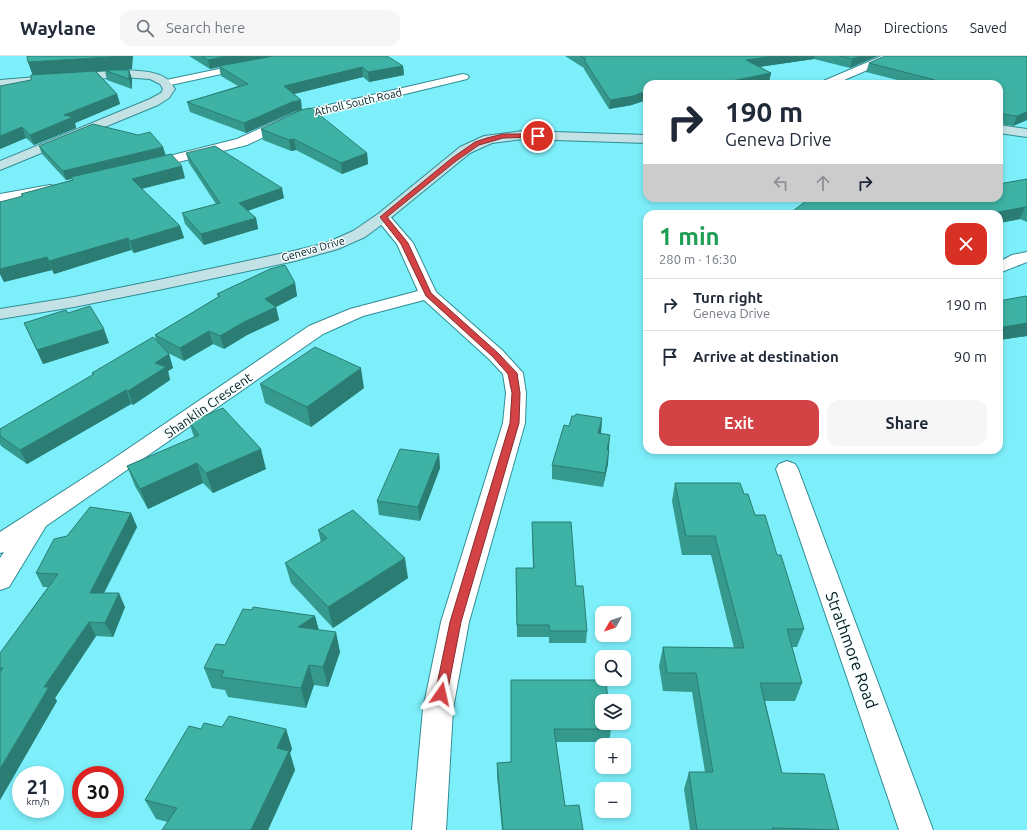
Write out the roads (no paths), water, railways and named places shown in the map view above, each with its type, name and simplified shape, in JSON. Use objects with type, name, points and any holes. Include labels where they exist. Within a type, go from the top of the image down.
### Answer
[{"type":"street","points":[[166,83],[258,63],[300,56]]},
{"type":"street","points":[[834,80],[891,56]]},
{"type":"street","points":[[0,83],[120,73],[148,75],[160,79],[166,83],[169,89],[166,94],[154,102],[0,166]]},
{"type":"street","name":"Atholl South Road","points":[[130,170],[242,142],[298,116],[463,77]]},
{"type":"street","points":[[1003,130],[1027,133]]},
{"type":"street","name":"Geneva Drive","points":[[0,314],[74,302],[148,287],[295,256],[332,246],[352,237],[383,217],[465,150],[489,139],[523,135],[643,139]]},
{"type":"street","points":[[0,198],[61,186]]},
{"type":"street","points":[[383,217],[404,243],[428,294],[496,355],[512,373],[516,393],[514,423],[455,622],[438,709],[429,830]]},
{"type":"street","points":[[1003,266],[1018,259],[1027,257]]},
{"type":"street","name":"Shanklin Crescent","points":[[0,544],[115,468],[316,330],[336,319],[360,310],[428,294]]},
{"type":"street","name":"Strathmore Road","points":[[787,469],[916,830]]},
{"type":"street","points":[[0,580],[38,519]]}]
